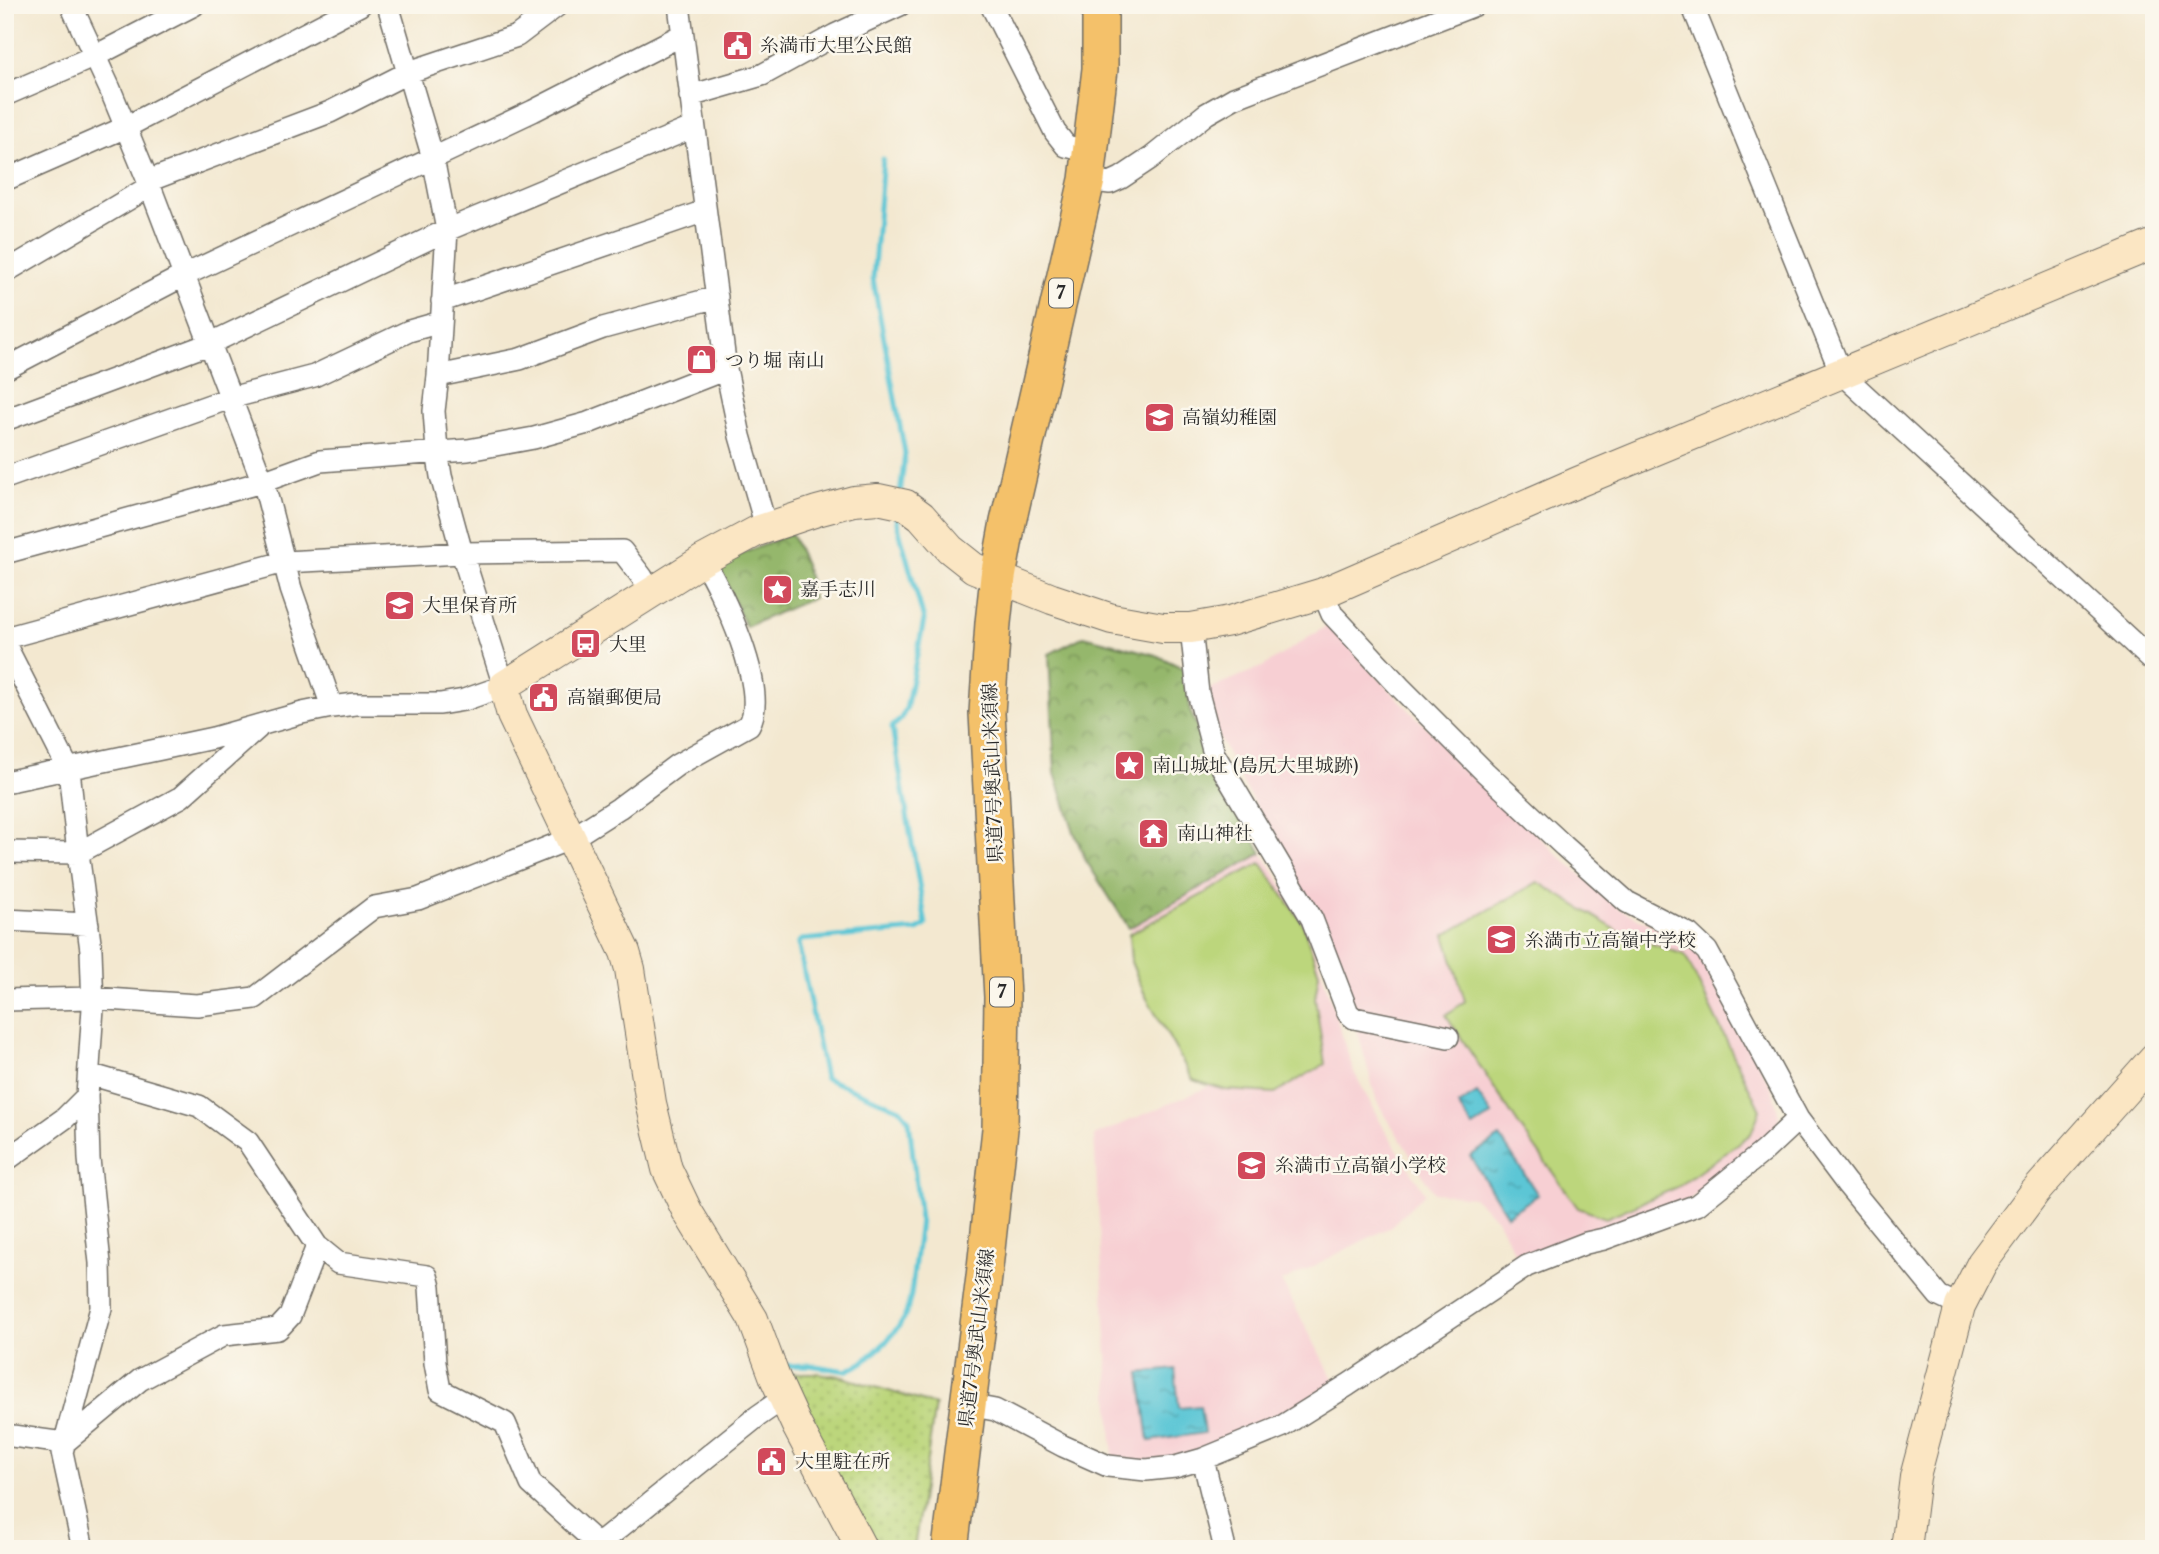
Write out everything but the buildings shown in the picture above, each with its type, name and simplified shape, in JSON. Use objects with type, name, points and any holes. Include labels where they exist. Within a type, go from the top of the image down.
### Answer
[{"type":"main road","name":"県道7号奥武山米須線","points":[[950,1549],[1000,1129],[1002,997],[987,713],[991,638],[1008,522],[1089,166],[1100,69],[1100,5]]},
{"type":"street","points":[[71,5],[148,184],[262,482],[291,589],[332,707]]},
{"type":"street","points":[[5,95],[95,56],[194,5]]},
{"type":"street","points":[[5,180],[125,127],[359,5]]},
{"type":"street","points":[[388,5],[433,158],[447,230],[434,411],[441,476],[512,715],[625,952],[651,1103],[667,1169],[688,1211],[753,1319],[784,1398],[862,1549]]},
{"type":"street","points":[[5,272],[148,184],[330,112],[409,72],[517,36],[558,5]]},
{"type":"street","points":[[679,5],[726,369],[740,436],[766,527]]},
{"type":"street","points":[[690,96],[762,75],[835,35],[900,5]]},
{"type":"street","points":[[991,5],[1055,132],[1066,146],[1110,183],[1152,158],[1206,114],[1234,98],[1475,5]]},
{"type":"street","points":[[1692,5],[1842,373],[2154,662]]},
{"type":"street","points":[[5,369],[184,276],[533,111],[682,35]]},
{"type":"street","points":[[5,420],[209,344],[447,230],[694,127]]},
{"type":"street","points":[[442,301],[705,211]]},
{"type":"street","points":[[5,782],[213,738],[332,707],[355,704],[440,704],[464,700],[504,686],[650,592],[766,527],[854,501],[878,499],[906,505],[921,516],[950,549],[974,568],[1112,619],[1163,628],[1191,628],[1230,621],[1323,593],[1578,482],[2154,244]]},
{"type":"street","points":[[438,376],[520,359],[603,328],[717,297]]},
{"type":"street","points":[[5,478],[230,398],[314,376],[409,331],[441,322]]},
{"type":"street","points":[[5,553],[262,482],[320,461],[468,450],[534,438],[589,423],[726,369]]},
{"type":"street","points":[[5,638],[284,562],[462,552],[622,551],[650,592]]},
{"type":"street","points":[[5,1000],[92,998],[197,1005],[255,998],[374,907],[418,899],[572,838],[619,808],[677,765],[750,725],[754,708],[752,684],[742,642],[703,560]]},
{"type":"street","points":[[1323,593],[1332,614],[1400,687],[1563,846],[1627,902],[1689,934],[1707,951],[1798,1119],[1846,1184],[1939,1296],[1961,1306]]},
{"type":"street","points":[[1191,628],[1198,693],[1214,754],[1312,919],[1348,1013],[1354,1018],[1448,1037]]},
{"type":"street","points":[[5,644],[69,770],[91,950],[89,1159],[100,1263],[101,1308],[62,1452],[83,1549]]},
{"type":"street","points":[[5,852],[78,852],[181,797],[262,724]]},
{"type":"street","points":[[5,920],[88,924]]},
{"type":"street","points":[[1906,1549],[1915,1477],[1961,1306],[1982,1263],[2035,1192],[2154,1058]]},
{"type":"street","points":[[89,1073],[199,1106],[248,1142],[317,1246],[338,1263],[427,1276],[440,1390],[505,1423],[531,1484],[598,1548],[758,1416],[784,1398]]},
{"type":"street","points":[[5,1161],[65,1118],[88,1096]]},
{"type":"street","points":[[968,1405],[995,1410],[1108,1466],[1146,1470],[1175,1467],[1203,1459],[1281,1427],[1527,1266],[1697,1205],[1764,1151],[1798,1119]]},
{"type":"street","points":[[5,1435],[64,1443],[140,1380],[224,1335],[278,1329],[290,1316],[317,1246]]},
{"type":"street","points":[[1203,1459],[1225,1549]]},
{"type":"shaded area","name":"糸満市立高嶺中学校","points":[[1328,625],[1410,711],[1559,856],[1620,909],[1669,934],[1698,955],[1772,1088],[1779,1115],[1778,1124],[1771,1133],[1689,1200],[1518,1259],[1497,1219],[1473,1197],[1434,1193],[1377,1102],[1352,1011],[1264,823],[1210,720],[1209,689],[1264,666]]},
{"type":"shaded area","name":"糸満市立高嶺小学校","points":[[1262,853],[1305,921],[1354,1072],[1382,1125],[1425,1193],[1390,1227],[1282,1282],[1336,1384],[1292,1414],[1225,1444],[1153,1462],[1113,1458],[1094,1136],[1208,1087],[1167,1010],[1129,928]]},
{"type":"green space","points":[[791,533],[805,564],[813,598],[746,627],[719,570],[721,563]]},
{"type":"green space","points":[[1084,636],[1156,655],[1187,670],[1190,711],[1221,779],[1262,853],[1129,928],[1085,859],[1055,773],[1049,654]]},
{"type":"green space","points":[[1261,863],[1302,922],[1319,973],[1315,998],[1325,1064],[1275,1093],[1225,1090],[1193,1080],[1145,995],[1131,962],[1129,934]]},
{"type":"green space","points":[[1538,882],[1623,934],[1685,955],[1760,1110],[1751,1134],[1678,1187],[1606,1218],[1578,1208],[1518,1124],[1446,1015],[1465,1001],[1445,935]]},
{"type":"green space","points":[[784,1373],[839,1376],[935,1405],[914,1549],[880,1549],[827,1460]]},
{"type":"water","points":[[1477,1093],[1492,1115],[1473,1127],[1458,1105]]},
{"type":"water","points":[[1500,1137],[1538,1195],[1507,1215],[1470,1156]]},
{"type":"water","points":[[1175,1369],[1179,1408],[1200,1406],[1204,1433],[1149,1441],[1140,1373]]},
{"type":"waterway","points":[[883,159],[873,279],[905,453],[900,495]]},
{"type":"waterway","points":[[781,1366],[809,1365],[846,1371],[862,1363],[885,1343],[899,1326],[906,1314],[911,1295],[920,1220],[909,1120],[900,1109],[825,1078],[799,947],[801,940],[917,930],[926,925],[892,727],[906,709],[924,620],[897,523],[898,512]]},
{"type":"place","name":"糸満市大里公民館","points":[[737,45]]},
{"type":"place","name":"つり堀 南山","points":[[702,360]]},
{"type":"place","name":"高嶺幼稚園","points":[[1159,417]]},
{"type":"place","name":"嘉手志川","points":[[777,589]]},
{"type":"place","name":"大里保育所","points":[[399,605]]},
{"type":"place","name":"大里","points":[[586,644]]},
{"type":"place","name":"高嶺郵便局","points":[[544,697]]},
{"type":"place","name":"南山城址 (島尻大里城跡)","points":[[1129,765]]},
{"type":"place","name":"南山神社","points":[[1154,833]]},
{"type":"place","name":"糸満市立高嶺中学校","points":[[1502,940]]},
{"type":"place","name":"糸満市立高嶺小学校","points":[[1252,1165]]},
{"type":"place","name":"大里駐在所","points":[[772,1461]]}]
